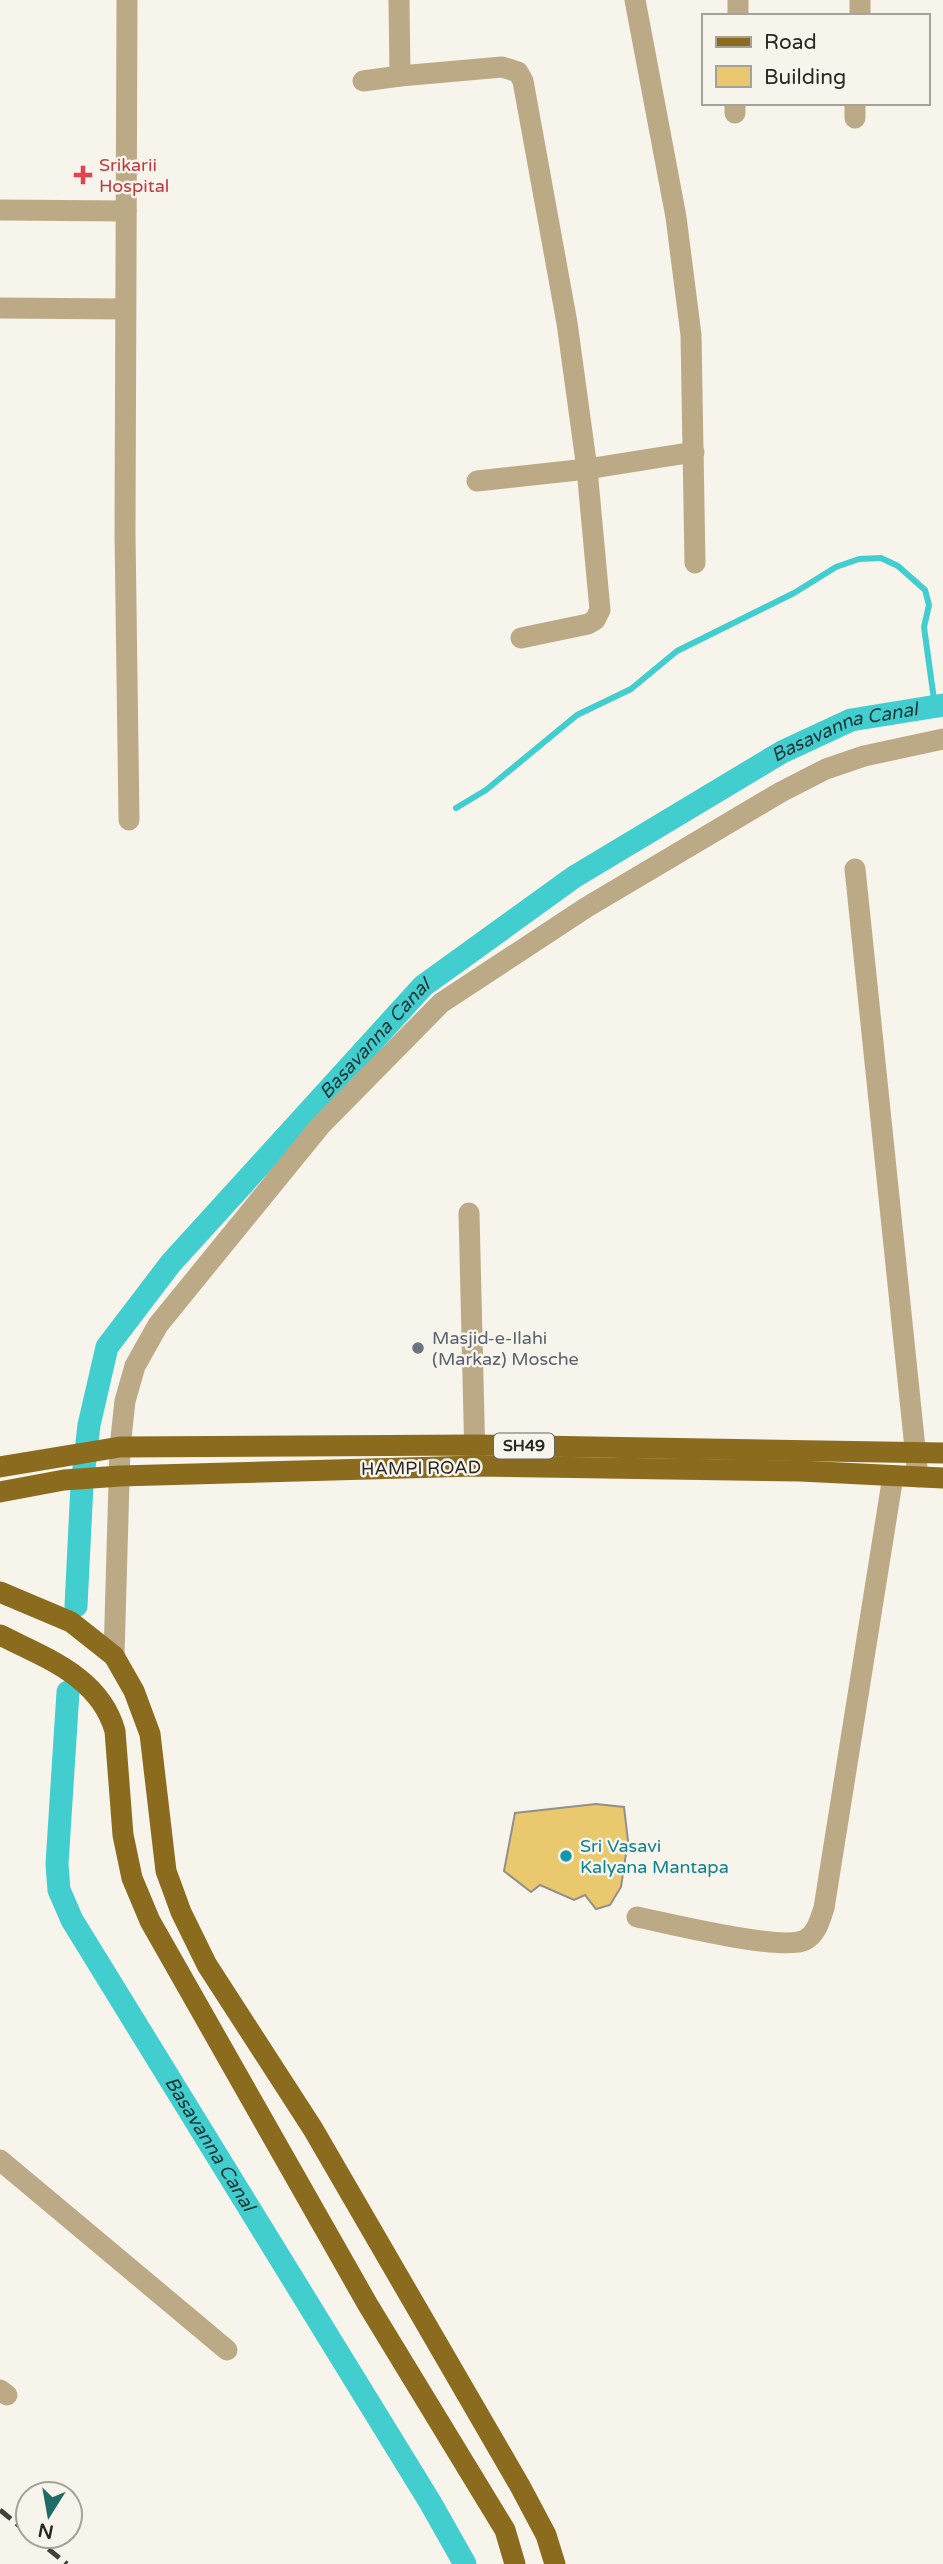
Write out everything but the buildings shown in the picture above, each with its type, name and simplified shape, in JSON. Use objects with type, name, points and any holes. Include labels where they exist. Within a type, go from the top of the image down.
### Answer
[{"type":"main road","name":"SH49","points":[[0,1467],[112,1448],[475,1456],[916,1451],[943,1453]]},
{"type":"main road","name":"HAMPI ROAD","points":[[115,1476],[475,1456],[943,1478]]},
{"type":"main road","name":"SH49","points":[[0,1492],[64,1480],[115,1476]]},
{"type":"main road","points":[[0,1592],[71,1622],[114,1656],[134,1691],[150,1734],[166,1871],[181,1912],[206,1965],[313,2129],[520,2486],[546,2535],[555,2564]]},
{"type":"main road","points":[[0,1635],[73,1673],[97,1695],[111,1718],[115,1731],[123,1835],[132,1878],[150,1921],[368,2305],[505,2530],[515,2564]]},
{"type":"street","points":[[127,0],[125,309],[129,820]]},
{"type":"street","points":[[399,0],[400,76]]},
{"type":"street","points":[[635,0],[677,230],[691,335],[695,563]]},
{"type":"street","points":[[363,81],[502,67],[518,72],[523,81],[567,323],[587,469],[598,616],[587,624],[521,638]]},
{"type":"street","points":[[0,209],[126,211]]},
{"type":"street","points":[[0,308],[125,309]]},
{"type":"street","points":[[477,481],[587,469],[694,452]]},
{"type":"street","points":[[114,1656],[115,1476],[112,1448],[135,1366],[158,1325],[320,1126],[441,1003],[587,907],[781,792],[826,769],[942,739]]},
{"type":"street","points":[[855,869],[918,1477]]},
{"type":"street","points":[[469,1213],[475,1456]]},
{"type":"street","points":[[637,1917],[778,1944],[806,1940],[817,1928],[824,1908],[894,1476]]},
{"type":"street","points":[[4,2171],[227,2350]]},
{"type":"waterway","points":[[456,808],[486,790],[577,715],[631,689],[677,651],[794,593],[836,567],[859,559],[881,558],[898,566],[925,590],[929,605],[924,627],[935,707]]},
{"type":"waterway","name":"Basavanna Canal","points":[[76,1606],[82,1485],[89,1425],[107,1347],[171,1263],[423,986],[574,877],[782,752],[851,720],[943,705]]},
{"type":"waterway","name":"Basavanna Canal","points":[[68,1692],[57,1864],[59,1890],[72,1920],[430,2502],[465,2564]]},
{"type":"railway","points":[[0,2510],[14,2522]]},
{"type":"railway","points":[[50,2550],[67,2564]]},
{"type":"place","name":"Srikarii Hospital","points":[[83,175]]},
{"type":"place","name":"Masjid-e-Ilahi (Markaz) Mosche","points":[[418,1348]]},
{"type":"place","name":"Sri Vasavi Kalyana Mantapa","points":[[566,1856]]}]
